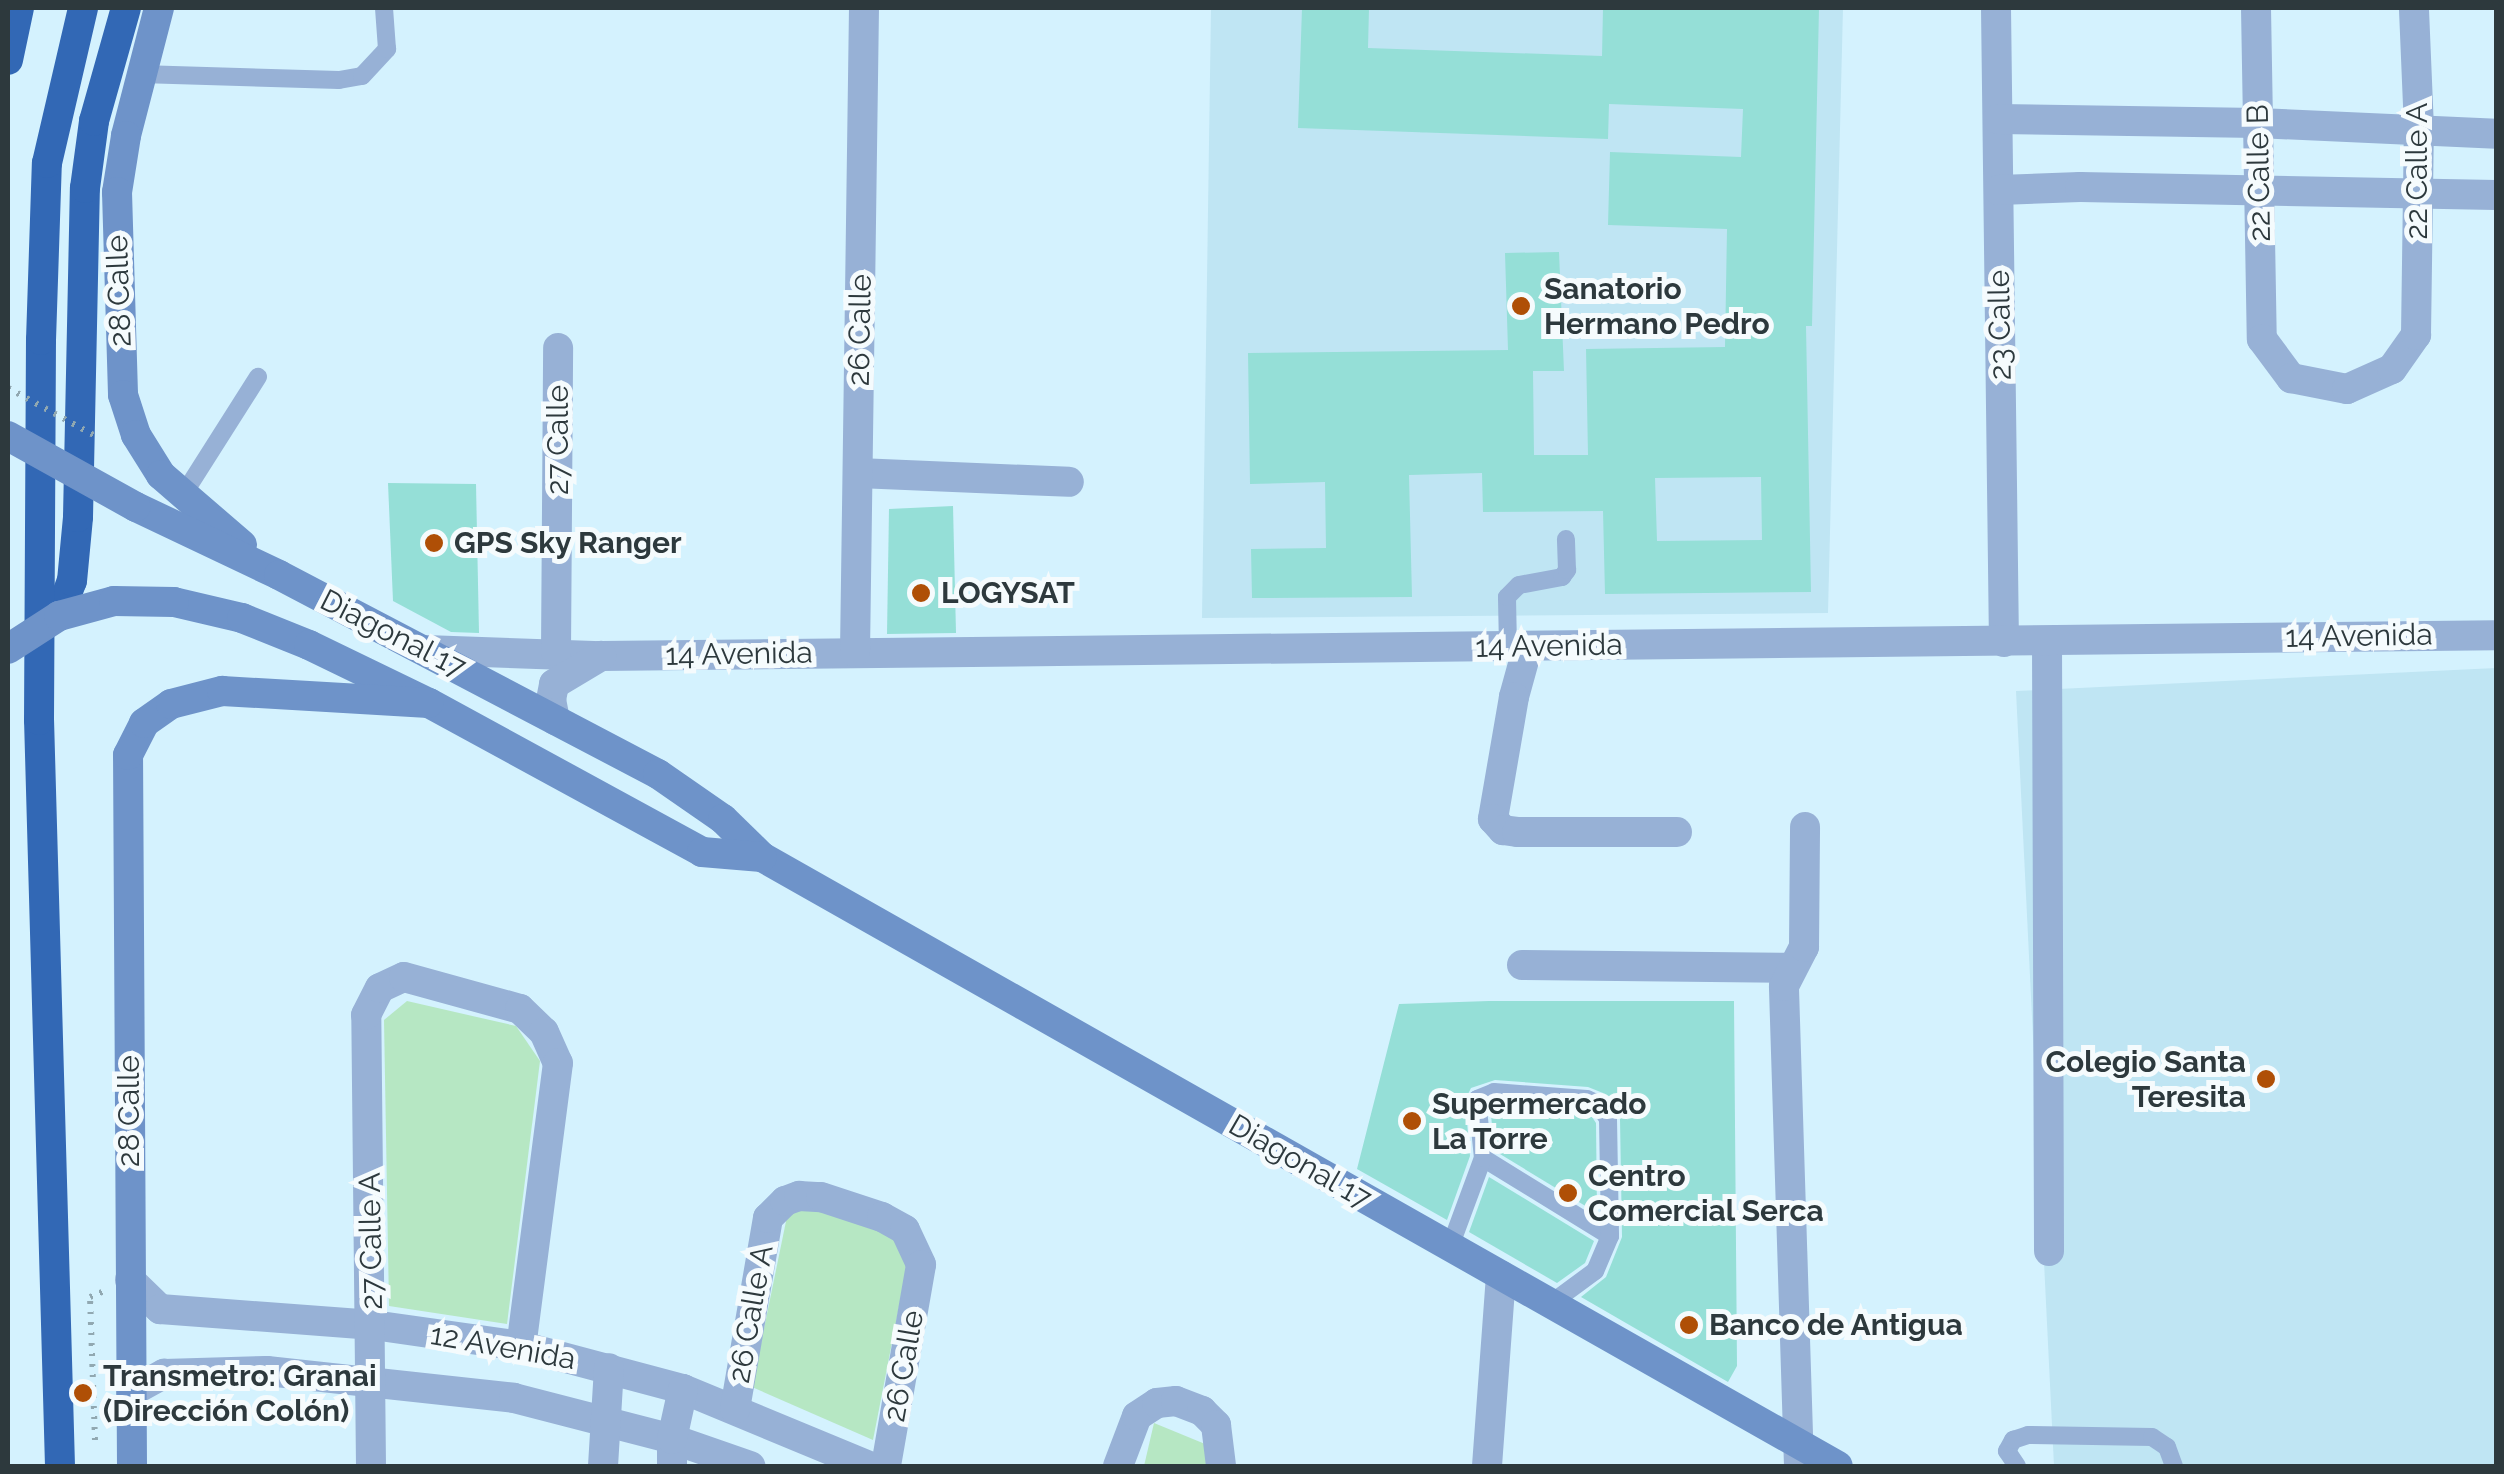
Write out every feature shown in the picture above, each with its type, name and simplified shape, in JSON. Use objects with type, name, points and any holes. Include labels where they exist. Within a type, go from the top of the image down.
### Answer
[{"type":"highway","points":[[8,60],[19,8]]},
{"type":"highway","points":[[60,1466],[39,720],[41,340],[47,162],[84,8]]},
{"type":"highway","points":[[59,616],[72,581],[78,518],[86,188],[94,121],[126,8]]},
{"type":"main road","name":"28 Calle","points":[[159,8],[140,74],[118,192],[123,394],[136,434],[161,475],[279,575]]},
{"type":"main road","name":"Diagonal 17","points":[[8,436],[136,506],[426,650],[658,774],[722,819],[762,858],[1550,1304],[1799,1455],[1838,1466]]},
{"type":"main road","name":"Diagonal 17","points":[[8,648],[59,616],[114,601],[174,602],[242,618],[429,703],[702,852],[762,858]]},
{"type":"main road","name":"28 Calle","points":[[132,1466],[128,754],[144,724],[171,704],[222,691],[429,703]]},
{"type":"street","name":"26 Calle","points":[[855,652],[864,8]]},
{"type":"street","name":"23 Calle","points":[[1996,8],[2004,642]]},
{"type":"street","name":"22 Calle B","points":[[2256,8],[2262,339],[2292,378],[2348,389],[2392,368],[2416,335]]},
{"type":"street","name":"22 Calle A","points":[[2414,8],[2420,129],[2416,335]]},
{"type":"street","points":[[1998,119],[2258,123],[2496,134]]},
{"type":"street","points":[[1999,190],[2496,195]]},
{"type":"street","name":"27 Calle","points":[[556,652],[558,348]]},
{"type":"street","points":[[858,473],[1069,482]]},
{"type":"street","name":"14 Avenida","points":[[426,650],[601,656],[2496,634]]},
{"type":"street","points":[[2047,641],[2049,1251]]},
{"type":"street","points":[[1518,646],[1514,696],[1493,819],[1503,830],[1517,832],[1677,832]]},
{"type":"street","name":"14 Avenida","points":[[556,720],[551,700],[554,684],[601,656]]},
{"type":"street","points":[[1799,1455],[1784,986],[1804,947],[1805,827]]},
{"type":"street","points":[[1522,965],[1790,968]]},
{"type":"street","name":"27 Calle A","points":[[371,1466],[366,1015],[380,988],[404,977],[520,1010],[544,1032],[558,1063],[521,1346]]},
{"type":"street","name":"26 Calle A","points":[[735,1410],[768,1218],[785,1201],[799,1196],[821,1197],[882,1216],[905,1230],[921,1265]]},
{"type":"street","name":"26 Calle","points":[[886,1466],[921,1265]]},
{"type":"street","points":[[1487,1466],[1501,1276]]},
{"type":"street","name":"12 Avenida","points":[[130,1280],[160,1308],[372,1326],[521,1346],[609,1368],[684,1389],[869,1466]]},
{"type":"street","points":[[604,1466],[603,1421],[609,1368]]},
{"type":"street","name":"12 Avenida","points":[[131,1392],[150,1380],[178,1372],[267,1371],[514,1398],[603,1421],[672,1453],[750,1466]]},
{"type":"street","points":[[672,1453],[684,1389]]},
{"type":"street","points":[[1118,1466],[1138,1416],[1157,1403],[1189,1404],[1216,1425],[1222,1461]]},
{"type":"lane","points":[[140,74],[339,80],[362,76],[387,49],[384,8]]},
{"type":"lane","points":[[184,495],[258,376]]},
{"type":"lane","points":[[1518,646],[1507,597],[1527,582],[1562,577],[1567,570],[1566,538]]},
{"type":"lane","points":[[1450,1247],[1483,1158],[1477,1100],[1494,1092],[1587,1098],[1598,1104],[1608,1119],[1610,1236],[1595,1271],[1550,1304]]},
{"type":"lane","points":[[1483,1158],[1610,1236]]},
{"type":"lane","points":[[2017,1466],[2007,1451],[2014,1440],[2028,1436],[2152,1436],[2167,1446],[2174,1466]]},
{"type":"path","points":[[8,388],[97,437]]},
{"type":"path","points":[[95,1440],[90,1297],[130,1280]]},
{"type":"shaded area","name":"Sanatorio Hermano Pedro","points":[[1211,8],[1843,8],[1828,613],[1202,618]]},
{"type":"shaded area","name":"Colegio Santa Teresita","points":[[2496,668],[2496,1466],[2054,1466],[2016,691]]},
{"type":"green space","points":[[407,1001],[516,1026],[540,1061],[507,1324],[389,1306],[384,1020]]},
{"type":"green space","points":[[791,1197],[913,1235],[873,1440],[752,1387]]},
{"type":"green space","points":[[1154,1423],[1210,1446],[1210,1466],[1144,1466]]},
{"type":"building","points":[[1302,8],[1369,8],[1368,48],[1602,56],[1603,8],[1819,8],[1812,326],[1806,326],[1811,592],[1605,594],[1603,511],[1483,512],[1482,473],[1409,475],[1412,597],[1252,598],[1251,549],[1326,548],[1325,482],[1250,484],[1248,353],[1508,350],[1505,253],[1559,252],[1564,371],[1533,371],[1534,455],[1588,455],[1586,349],[1725,347],[1727,229],[1608,225],[1610,152],[1741,157],[1743,109],[1609,104],[1608,139],[1298,128]],"holes":[[[1761,477],[1762,540],[1657,541],[1655,478]]]},
{"type":"building","name":"GPS Sky Ranger","points":[[388,483],[476,484],[479,633],[451,632],[393,601]]},
{"type":"building","name":"LOGYSAT","points":[[953,506],[956,633],[887,634],[889,509]]},
{"type":"building","name":"Centro Comercial Serca","points":[[1734,1001],[1737,1366],[1728,1382],[1581,1297],[1606,1277],[1622,1237],[1620,1119],[1603,1093],[1588,1087],[1495,1080],[1471,1088],[1465,1100],[1470,1156],[1447,1220],[1357,1169],[1399,1004]]},
{"type":"building","points":[[1490,1107],[1590,1114],[1596,1123],[1597,1213],[1495,1151]]},
{"type":"building","points":[[1489,1177],[1594,1241],[1585,1263],[1557,1283],[1469,1232]]},
{"type":"place","name":"Sanatorio Hermano Pedro","points":[[1521,306]]},
{"type":"place","name":"GPS Sky Ranger","points":[[434,543]]},
{"type":"place","name":"LOGYSAT","points":[[921,593]]},
{"type":"place","name":"Colegio Santa Teresita","points":[[2266,1079]]},
{"type":"place","name":"Supermercado La Torre","points":[[1412,1121]]},
{"type":"place","name":"Centro Comercial Serca","points":[[1568,1193]]},
{"type":"place","name":"Banco de Antigua","points":[[1689,1325]]},
{"type":"place","name":"Transmetro: Granai (Dirección Colón)","points":[[83,1393]]}]
